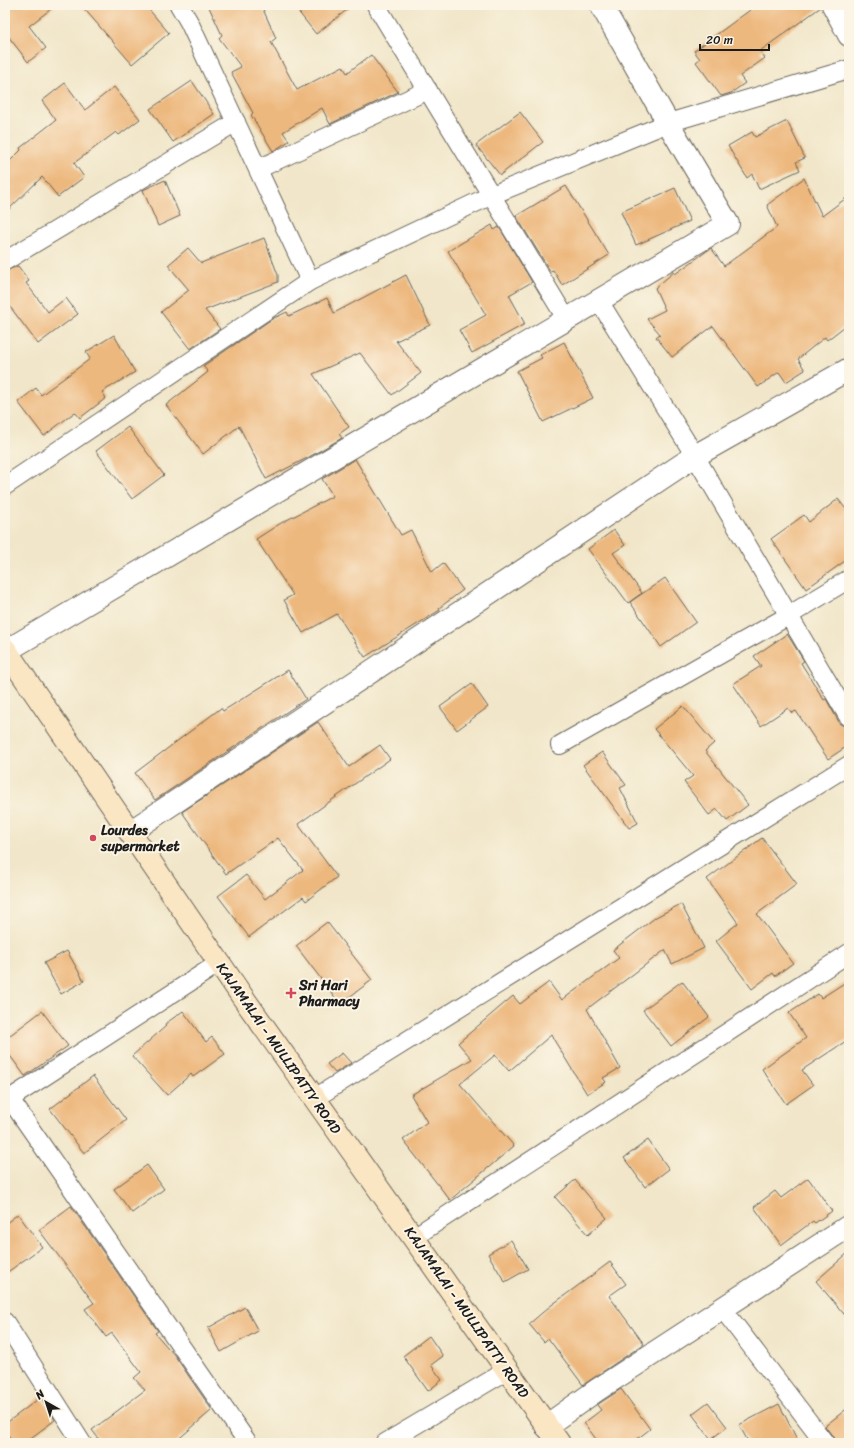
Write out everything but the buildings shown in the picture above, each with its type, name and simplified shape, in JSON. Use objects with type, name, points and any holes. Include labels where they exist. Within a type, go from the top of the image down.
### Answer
[{"type":"main road","name":"KAJAMALAI - MULLIPATTY ROAD","points":[[5,650],[219,962],[559,1443]]},
{"type":"street","points":[[179,5],[189,22],[310,281]]},
{"type":"street","points":[[376,5],[567,320]]},
{"type":"street","points":[[5,650],[728,224],[668,123],[601,5]]},
{"type":"street","points":[[833,5],[849,35]]},
{"type":"street","points":[[5,486],[310,281],[492,195],[668,123],[849,69]]},
{"type":"street","points":[[258,169],[428,90]]},
{"type":"street","points":[[5,261],[236,122]]},
{"type":"street","points":[[599,301],[695,456],[849,718]]},
{"type":"street","points":[[130,832],[695,456],[849,369]]},
{"type":"street","points":[[560,745],[788,616],[849,579]]},
{"type":"street","points":[[315,1098],[849,765]]},
{"type":"street","points":[[414,1237],[849,953]]},
{"type":"street","points":[[219,962],[8,1101],[248,1443]]},
{"type":"street","points":[[546,1426],[722,1308],[849,1226]]},
{"type":"street","points":[[722,1308],[825,1443]]},
{"type":"street","points":[[5,1322],[82,1443]]},
{"type":"street","points":[[385,1443],[508,1370]]},
{"type":"place","name":"Lourdes supermarket","points":[[93,838]]},
{"type":"place","name":"Sri Hari Pharmacy","points":[[291,993]]}]
